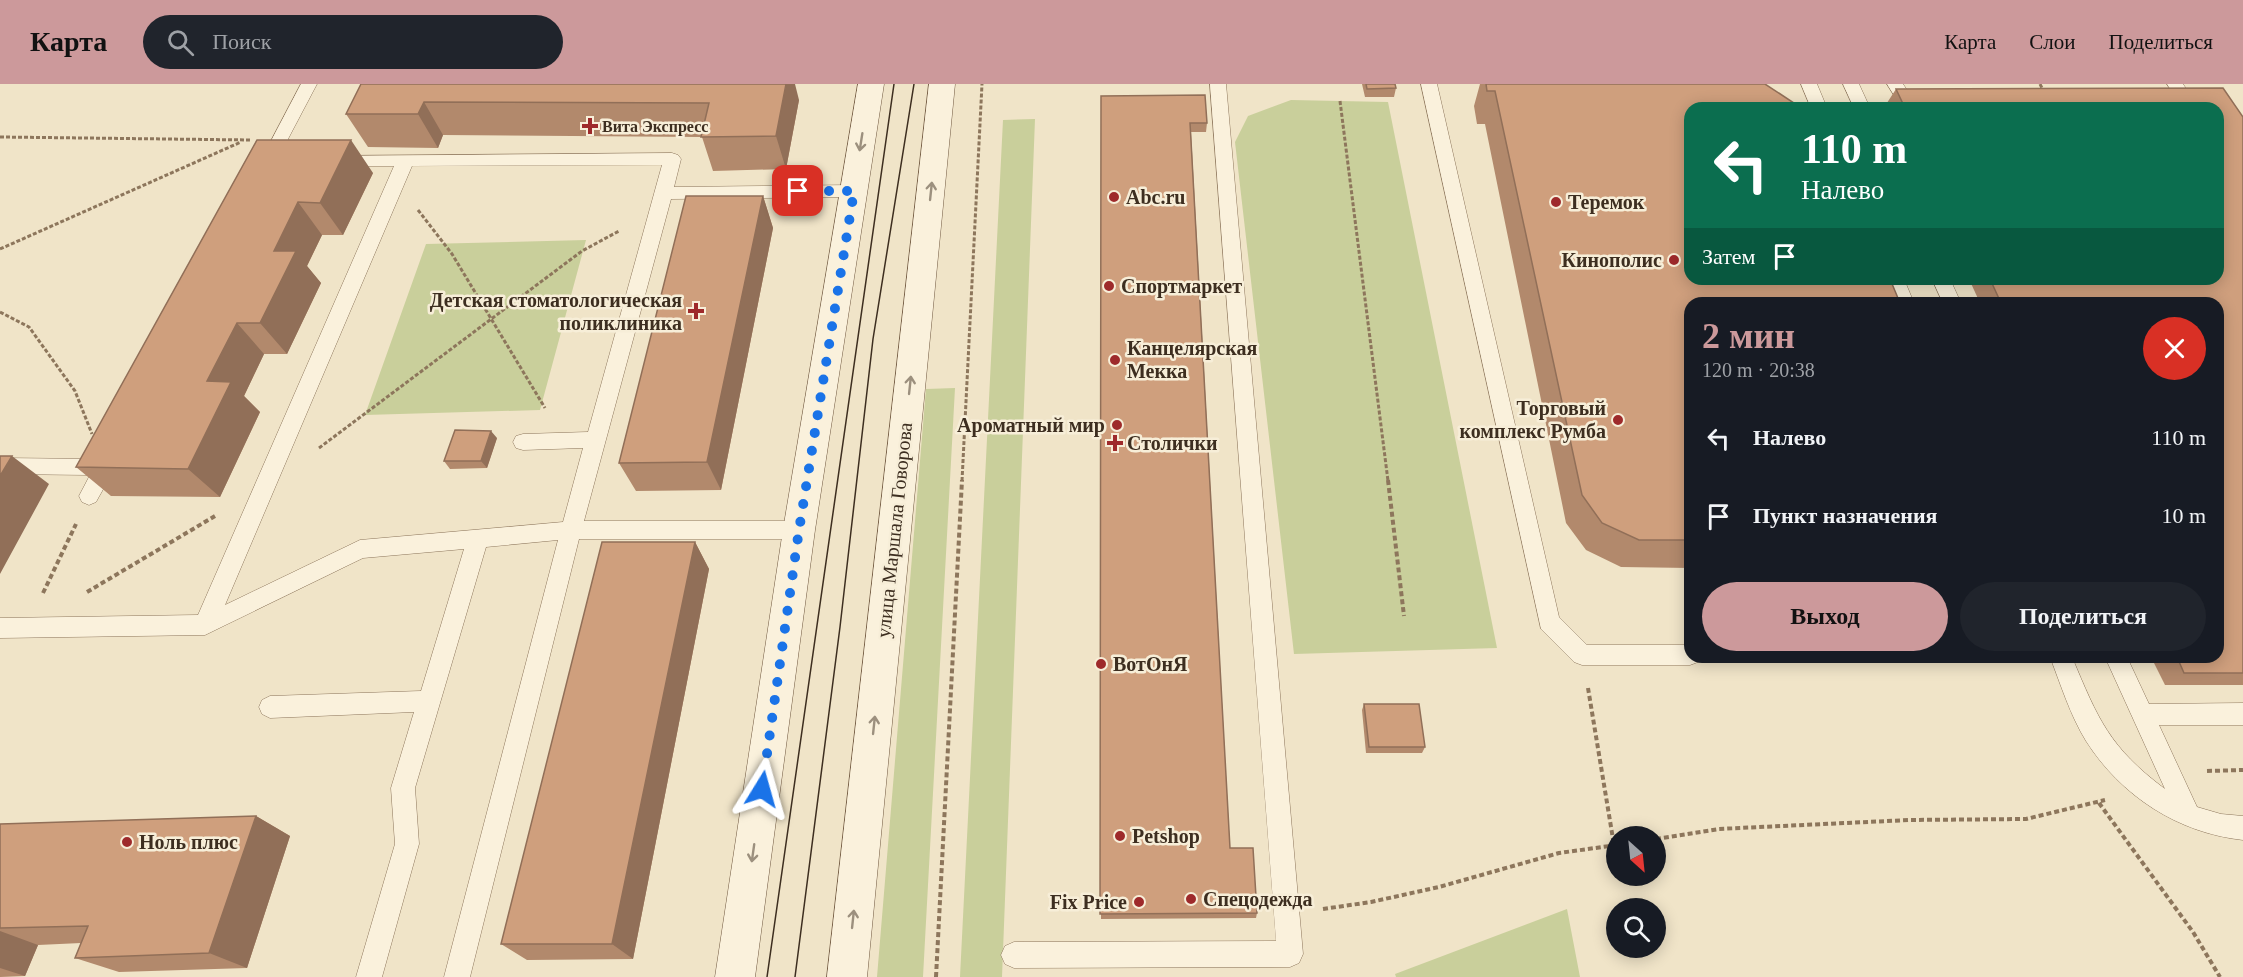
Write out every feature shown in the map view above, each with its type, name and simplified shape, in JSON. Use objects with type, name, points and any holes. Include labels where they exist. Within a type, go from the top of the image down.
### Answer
[{"type":"main road","points":[[735,977],[799,530],[871,84]]},
{"type":"main road","name":"улица Маршала Говорова","points":[[847,977],[942,84]]},
{"type":"lane","points":[[268,162],[309,84]]},
{"type":"lane","points":[[1014,955],[1290,954],[1218,84]]},
{"type":"lane","points":[[1429,84],[1549,622],[1582,655],[1684,655]]},
{"type":"lane","points":[[1809,84],[1816,102]]},
{"type":"lane","points":[[1851,84],[1859,102]]},
{"type":"lane","points":[[1895,84],[1905,99]]},
{"type":"lane","points":[[2175,84],[2187,102]]},
{"type":"lane","points":[[279,141],[301,158],[317,159],[405,161],[672,159],[571,530],[457,977]]},
{"type":"lane","points":[[205,625],[405,161]]},
{"type":"lane","points":[[664,192],[854,191]]},
{"type":"lane","points":[[524,442],[596,441]]},
{"type":"lane","points":[[89,496],[117,446]]},
{"type":"lane","points":[[0,466],[105,467]]},
{"type":"lane","points":[[0,628],[205,625],[360,549],[571,530],[799,530]]},
{"type":"lane","points":[[369,977],[407,844],[403,788],[477,540]]},
{"type":"lane","points":[[2064,663],[2094,732],[2122,771],[2170,807],[2222,828],[2243,828]]},
{"type":"lane","points":[[2119,663],[2188,814]]},
{"type":"lane","points":[[270,707],[429,701]]},
{"type":"lane","points":[[2142,715],[2243,714]]},
{"type":"path","points":[[936,977],[982,84]]},
{"type":"path","points":[[2040,84],[2048,99]]},
{"type":"path","points":[[1340,101],[1370,325],[1404,616]]},
{"type":"path","points":[[0,137],[279,141]]},
{"type":"path","points":[[0,249],[244,140]]},
{"type":"path","points":[[396,181],[452,254],[525,378],[568,441]]},
{"type":"path","points":[[365,415],[582,251]]},
{"type":"path","points":[[0,312],[29,327],[75,391],[105,467]]},
{"type":"path","points":[[86,592],[265,486]]},
{"type":"path","points":[[27,628],[89,496]]},
{"type":"path","points":[[1582,655],[1613,826]]},
{"type":"path","points":[[2171,777],[2192,771],[2243,770]]},
{"type":"path","points":[[1666,838],[1743,828],[1909,820],[2026,819],[2098,803],[2140,784]]},
{"type":"path","points":[[2098,803],[2193,932],[2220,977]]},
{"type":"path","points":[[1287,915],[1371,902],[1439,887],[1559,853],[1606,846]]},
{"type":"green space","points":[[1291,100],[1388,102],[1497,648],[1294,654],[1235,142],[1248,116]]},
{"type":"green space","points":[[1035,119],[1002,977],[960,977],[1003,120]]},
{"type":"green space","points":[[586,240],[540,410],[365,415],[426,244]]},
{"type":"green space","points":[[955,388],[923,977],[877,977],[926,389]]},
{"type":"green space","points":[[1567,909],[1580,977],[1396,977],[1395,974]]},
{"type":"building","points":[[361,84],[786,84],[776,136],[701,137],[709,103],[424,102],[418,114],[346,114]]},
{"type":"building","points":[[1366,84],[1395,84],[1396,88],[1367,89]]},
{"type":"building","name":"Торговый комплекс Румба","points":[[1486,84],[1765,84],[1792,102],[1684,102],[1684,285],[1892,285],[1898,297],[1684,297],[1684,540],[1639,540],[1602,523],[1582,495],[1495,91],[1487,91]]},
{"type":"building","points":[[2223,88],[2243,117],[2243,673],[2184,673],[2180,663],[2224,663],[2224,297],[1998,297],[1993,285],[2224,285],[2224,102],[1902,102],[1896,89]]},
{"type":"building","points":[[1205,95],[1207,123],[1190,123],[1230,848],[1253,848],[1257,913],[1100,914],[1101,96]]},
{"type":"building","points":[[257,140],[351,140],[320,203],[298,202],[274,251],[296,251],[260,323],[237,323],[207,381],[231,382],[188,469],[76,467]]},
{"type":"building","points":[[686,196],[763,196],[707,462],[619,463]]},
{"type":"building","points":[[455,430],[491,431],[481,461],[444,461]]},
{"type":"building","points":[[0,456],[12,456],[0,476]]},
{"type":"building","points":[[602,542],[695,542],[612,944],[501,944]]},
{"type":"building","points":[[1364,704],[1419,704],[1425,747],[1369,747]]},
{"type":"building","points":[[256,816],[209,953],[75,958],[88,926],[0,928],[0,824]]},
{"type":"tram line","points":[[767,977],[894,84]]},
{"type":"tram line","points":[[795,977],[840,627],[873,339],[914,84]]},
{"type":"place","name":"Вита Экспресс","points":[[590,126]]},
{"type":"place","name":"Abc.ru","points":[[1114,197]]},
{"type":"place","name":"Теремок","points":[[1556,202]]},
{"type":"place","name":"Кинополис","points":[[1674,260]]},
{"type":"place","name":"Спортмаркет","points":[[1109,286]]},
{"type":"place","name":"Детская стоматологическая поликлиника","points":[[696,311]]},
{"type":"place","name":"Канцелярская Мекка","points":[[1115,360]]},
{"type":"place","name":"Торговый комплекс Румба","points":[[1618,420]]},
{"type":"place","name":"Ароматный мир","points":[[1117,425]]},
{"type":"place","name":"Столички","points":[[1115,443]]},
{"type":"place","name":"ВотОнЯ","points":[[1101,664]]},
{"type":"place","name":"Petshop","points":[[1120,836]]},
{"type":"place","name":"Ноль плюс","points":[[127,842]]},
{"type":"place","name":"Спецодежда","points":[[1191,899]]},
{"type":"place","name":"Fix Price","points":[[1139,902]]},
{"type":"route","points":[[762,789],[799,530],[854,191],[798,191]]}]
